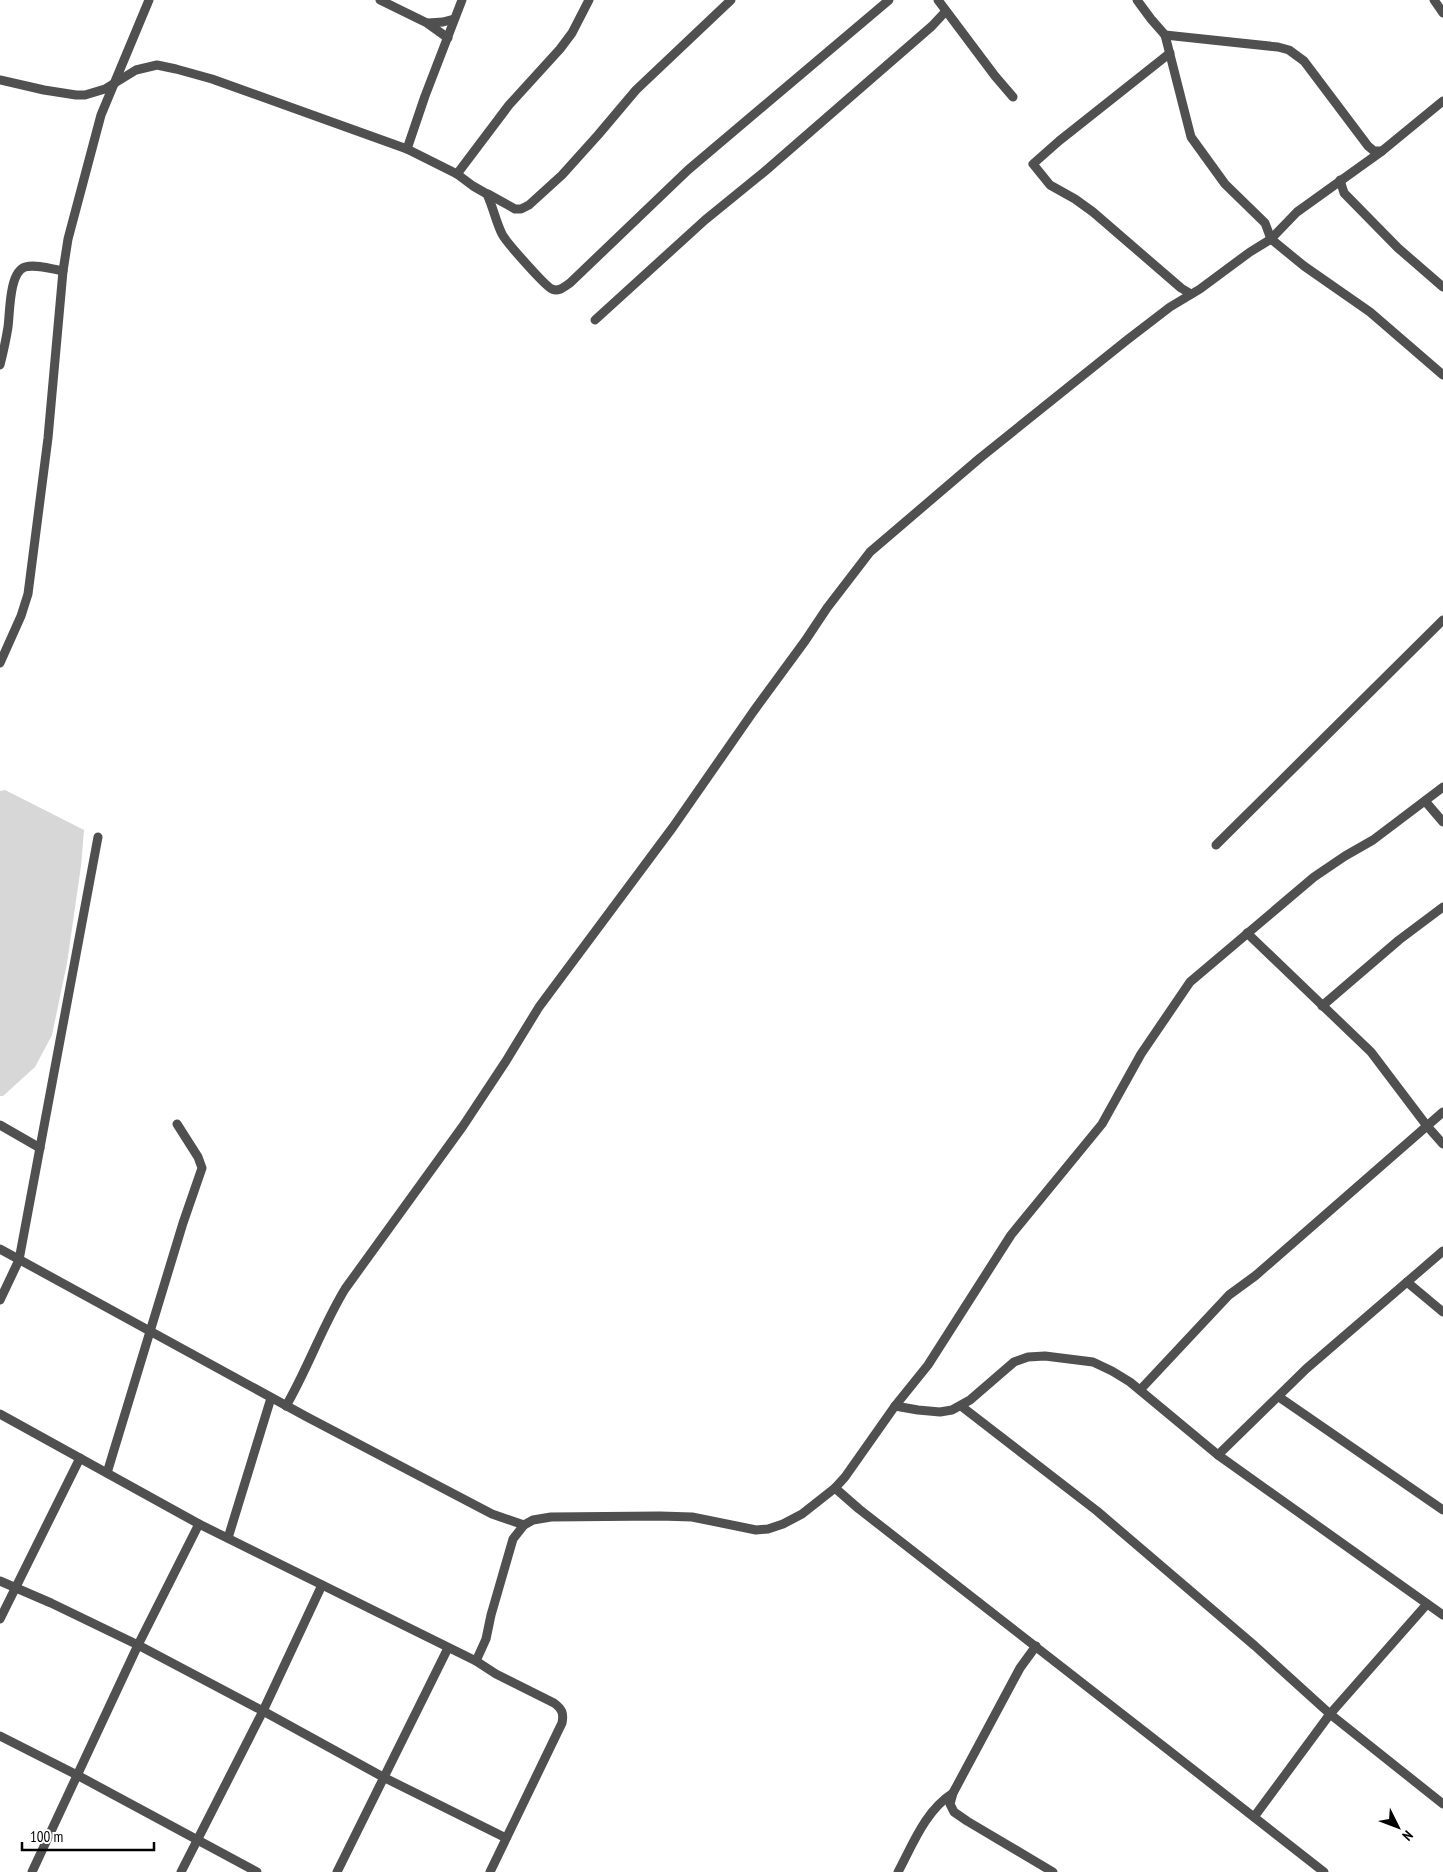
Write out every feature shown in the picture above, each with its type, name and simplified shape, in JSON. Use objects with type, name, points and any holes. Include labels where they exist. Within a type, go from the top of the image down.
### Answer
[{"type":"street","points":[[0,663],[21,616],[28,594],[48,438],[63,271],[68,240],[101,115],[148,0]]},
{"type":"street","points":[[380,0],[427,23],[448,38]]},
{"type":"street","points":[[407,149],[462,0]]},
{"type":"street","points":[[457,174],[509,105],[560,49],[572,33],[589,0]]},
{"type":"street","points":[[0,80],[44,90],[85,95],[105,89],[136,70],[157,65],[176,69],[212,79],[407,149],[457,174],[473,186],[515,209],[521,209],[529,205],[562,175],[636,90],[731,0]]},
{"type":"street","points":[[487,194],[503,235],[548,287],[554,290],[561,290],[688,170],[889,0]]},
{"type":"street","points":[[938,0],[1013,97]]},
{"type":"street","points":[[1137,0],[1165,35],[1191,137],[1225,184],[1265,223],[1271,239],[1304,266],[1370,312],[1443,375]]},
{"type":"street","points":[[1434,0],[1443,14]]},
{"type":"street","points":[[595,320],[705,220],[764,172],[937,22],[946,11]]},
{"type":"street","points":[[427,23],[454,19]]},
{"type":"street","points":[[1165,35],[1278,47],[1289,50],[1304,61],[1368,146],[1374,151],[1382,151]]},
{"type":"street","points":[[1170,53],[1059,141],[1033,164],[1050,185],[1089,208],[1181,288],[1191,294]]},
{"type":"street","points":[[286,1406],[331,1312],[345,1290],[463,1126],[539,1007],[673,827],[753,712],[806,641],[827,608],[864,560],[890,534],[1012,431],[1127,340],[1271,239],[1297,212],[1382,151],[1443,101]]},
{"type":"street","points":[[1340,180],[1341,189],[1349,198],[1398,248],[1443,287]]},
{"type":"street","points":[[0,365],[8,327],[9,306],[17,272],[23,267],[30,266],[63,271]]},
{"type":"street","points":[[1216,845],[1443,620]]},
{"type":"street","points":[[476,1661],[486,1639],[510,1547],[524,1525],[533,1520],[551,1517],[660,1516],[692,1518],[756,1530],[768,1529],[802,1514],[835,1488],[845,1477],[895,1406],[928,1365],[1011,1235],[1102,1124],[1141,1054],[1186,988],[1200,972],[1314,876],[1373,840],[1443,787]]},
{"type":"street","points":[[1426,801],[1443,822]]},
{"type":"street","points":[[0,1300],[19,1260],[98,837]]},
{"type":"street","points":[[1322,1006],[1391,946],[1443,907]]},
{"type":"street","points":[[1247,933],[1371,1052],[1427,1126],[1443,1144]]},
{"type":"street","points":[[1140,1390],[1229,1295],[1255,1276],[1443,1112]]},
{"type":"street","points":[[106,1473],[183,1223],[202,1168],[198,1157],[177,1124]]},
{"type":"street","points":[[0,1125],[40,1148]]},
{"type":"street","points":[[0,1249],[286,1406],[492,1514],[524,1525]]},
{"type":"street","points":[[1218,1455],[1306,1368],[1443,1252]]},
{"type":"street","points":[[1406,1282],[1443,1312]]},
{"type":"street","points":[[895,1406],[940,1412],[952,1410],[961,1406],[1014,1362],[1037,1356],[1094,1362],[1112,1371],[1140,1390],[1218,1455],[1443,1615]]},
{"type":"street","points":[[1278,1397],[1443,1510]]},
{"type":"street","points":[[228,1538],[271,1398]]},
{"type":"street","points":[[961,1406],[1137,1544],[1256,1646],[1330,1714],[1443,1804]]},
{"type":"street","points":[[0,1414],[199,1524],[476,1661],[496,1674],[554,1702],[562,1710],[562,1723],[490,1872]]},
{"type":"street","points":[[0,1619],[80,1458]]},
{"type":"street","points":[[835,1488],[859,1510],[1324,1872]]},
{"type":"street","points":[[32,1872],[138,1645],[199,1524]]},
{"type":"street","points":[[0,1581],[138,1645],[383,1777],[506,1838]]},
{"type":"street","points":[[181,1872],[263,1711],[322,1585]]},
{"type":"street","points":[[1254,1817],[1330,1714],[1427,1604]]},
{"type":"street","points":[[1036,1646],[1020,1668],[953,1793],[950,1804],[959,1815],[1053,1872]]},
{"type":"street","points":[[337,1872],[448,1648]]},
{"type":"street","points":[[0,1736],[258,1872]]},
{"type":"street","points":[[898,1872],[927,1818],[936,1806],[953,1793]]},
{"type":"shaded area","points":[[5,790],[84,830],[81,866],[67,963],[52,1035],[35,1067],[3,1096],[0,1096],[0,791]]}]
